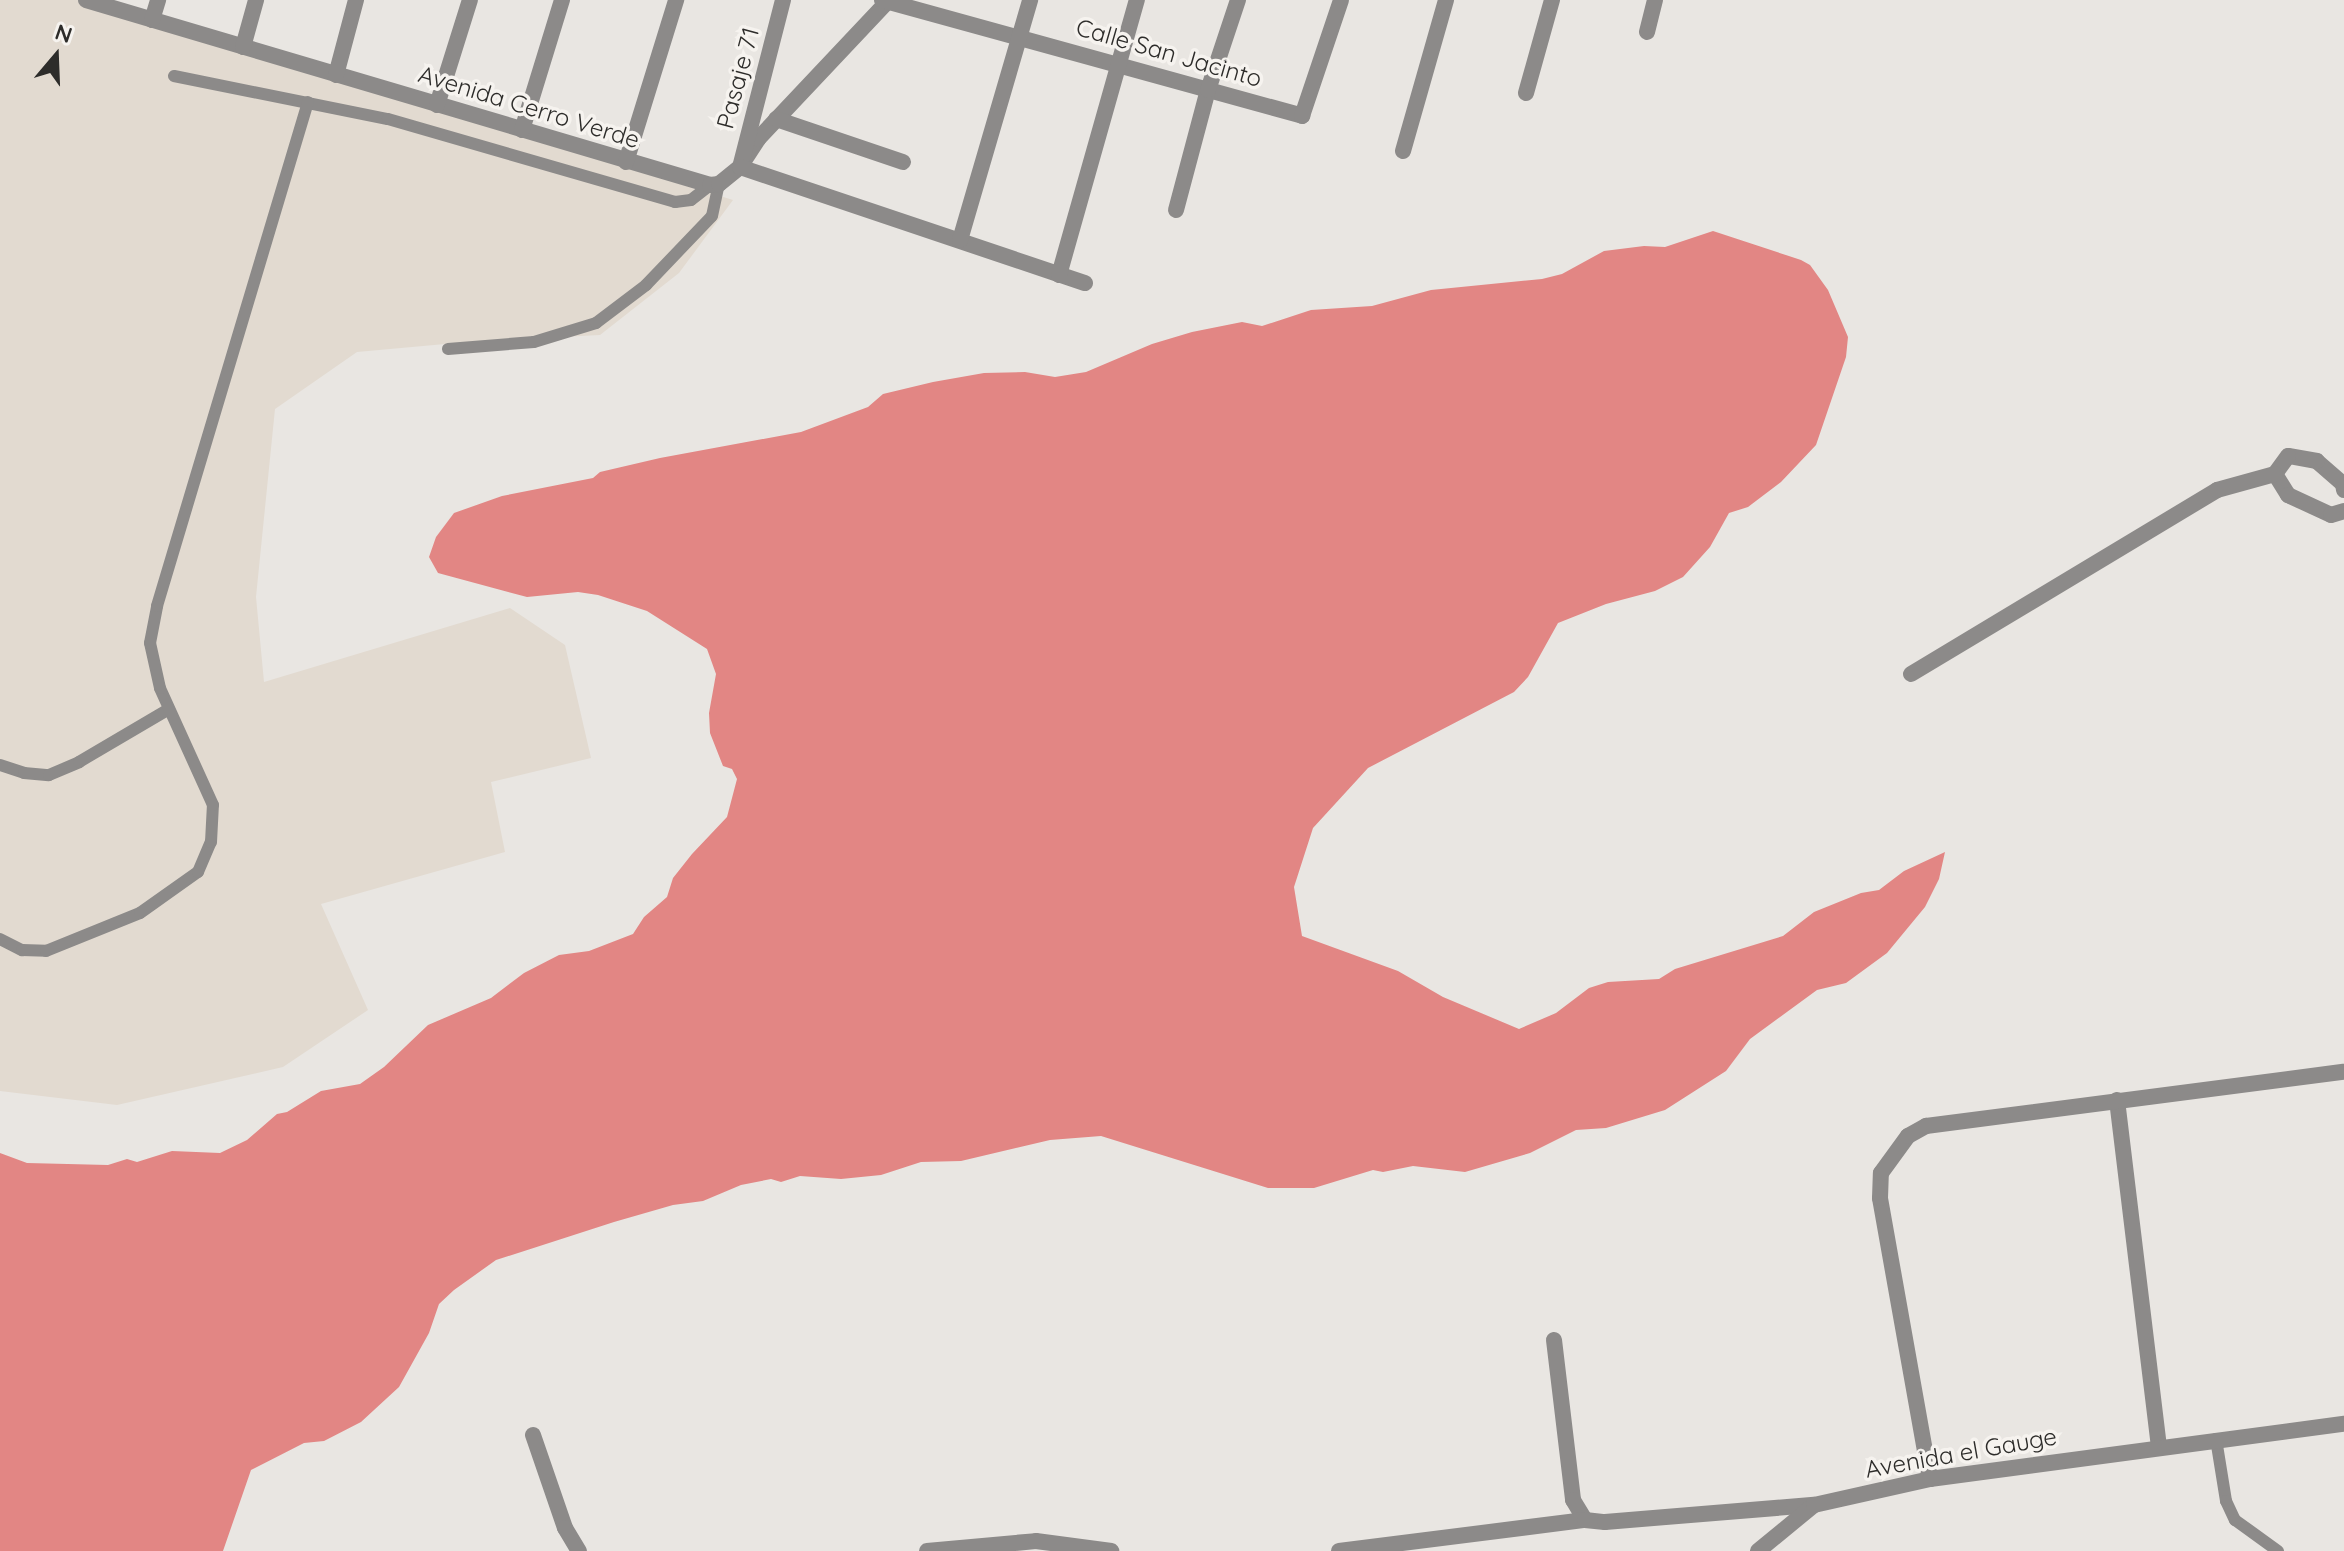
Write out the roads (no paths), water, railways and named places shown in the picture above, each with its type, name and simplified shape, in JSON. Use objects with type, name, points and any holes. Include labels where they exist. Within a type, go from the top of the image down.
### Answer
[{"type":"street","name":"Avenida Cerro Verde","points":[[86,0],[626,162],[714,184]]},
{"type":"street","points":[[152,20],[158,0]]},
{"type":"street","points":[[243,47],[256,0]]},
{"type":"street","points":[[336,75],[356,0]]},
{"type":"street","points":[[437,105],[470,0]]},
{"type":"street","points":[[522,130],[562,0]]},
{"type":"street","points":[[626,162],[676,0]]},
{"type":"street","name":"Pasaje 71","points":[[740,167],[783,0]]},
{"type":"street","points":[[960,240],[1030,0]]},
{"type":"street","points":[[1059,275],[1137,0]]},
{"type":"street","points":[[1176,210],[1208,90],[1238,0]]},
{"type":"street","name":"Calle San Jacinto","points":[[886,1],[1302,116],[1341,0]]},
{"type":"street","points":[[1403,151],[1446,0]]},
{"type":"street","points":[[1526,93],[1552,0]]},
{"type":"street","points":[[1647,32],[1655,0]]},
{"type":"street","points":[[714,184],[740,167],[776,119],[886,1]]},
{"type":"street","points":[[776,119],[903,162]]},
{"type":"street","points":[[740,167],[1085,283]]},
{"type":"street","points":[[1911,674],[2217,490],[2275,474],[2288,456],[2317,461],[2343,484],[2344,490]]},
{"type":"street","points":[[2275,474],[2288,495],[2331,515],[2344,511]]},
{"type":"street","points":[[1930,1479],[1880,1198],[1881,1173],[1908,1136],[1926,1126],[2344,1072]]},
{"type":"street","points":[[2117,1100],[2159,1446]]},
{"type":"street","points":[[1554,1340],[1573,1500],[1585,1520]]},
{"type":"street","name":"Avenida el Gauge","points":[[1339,1551],[1585,1520],[1605,1522],[1814,1505],[1930,1479],[2159,1446],[2344,1424]]},
{"type":"street","points":[[533,1435],[565,1528],[579,1551]]},
{"type":"street","points":[[1758,1551],[1814,1505]]},
{"type":"street","points":[[927,1551],[1036,1541],[1111,1551]]},
{"type":"lane","points":[[174,76],[206,85],[388,119],[675,202],[691,200],[714,184]]},
{"type":"lane","points":[[0,939],[22,950],[46,951],[140,913],[198,872],[211,842],[213,805],[160,688],[150,643],[157,606],[308,102]]},
{"type":"lane","points":[[448,349],[534,342],[596,323],[646,285],[712,216],[714,184]]},
{"type":"lane","points":[[0,765],[24,773],[49,775],[79,762],[169,709]]},
{"type":"lane","points":[[2216,1439],[2226,1501],[2235,1520],[2278,1551]]}]
